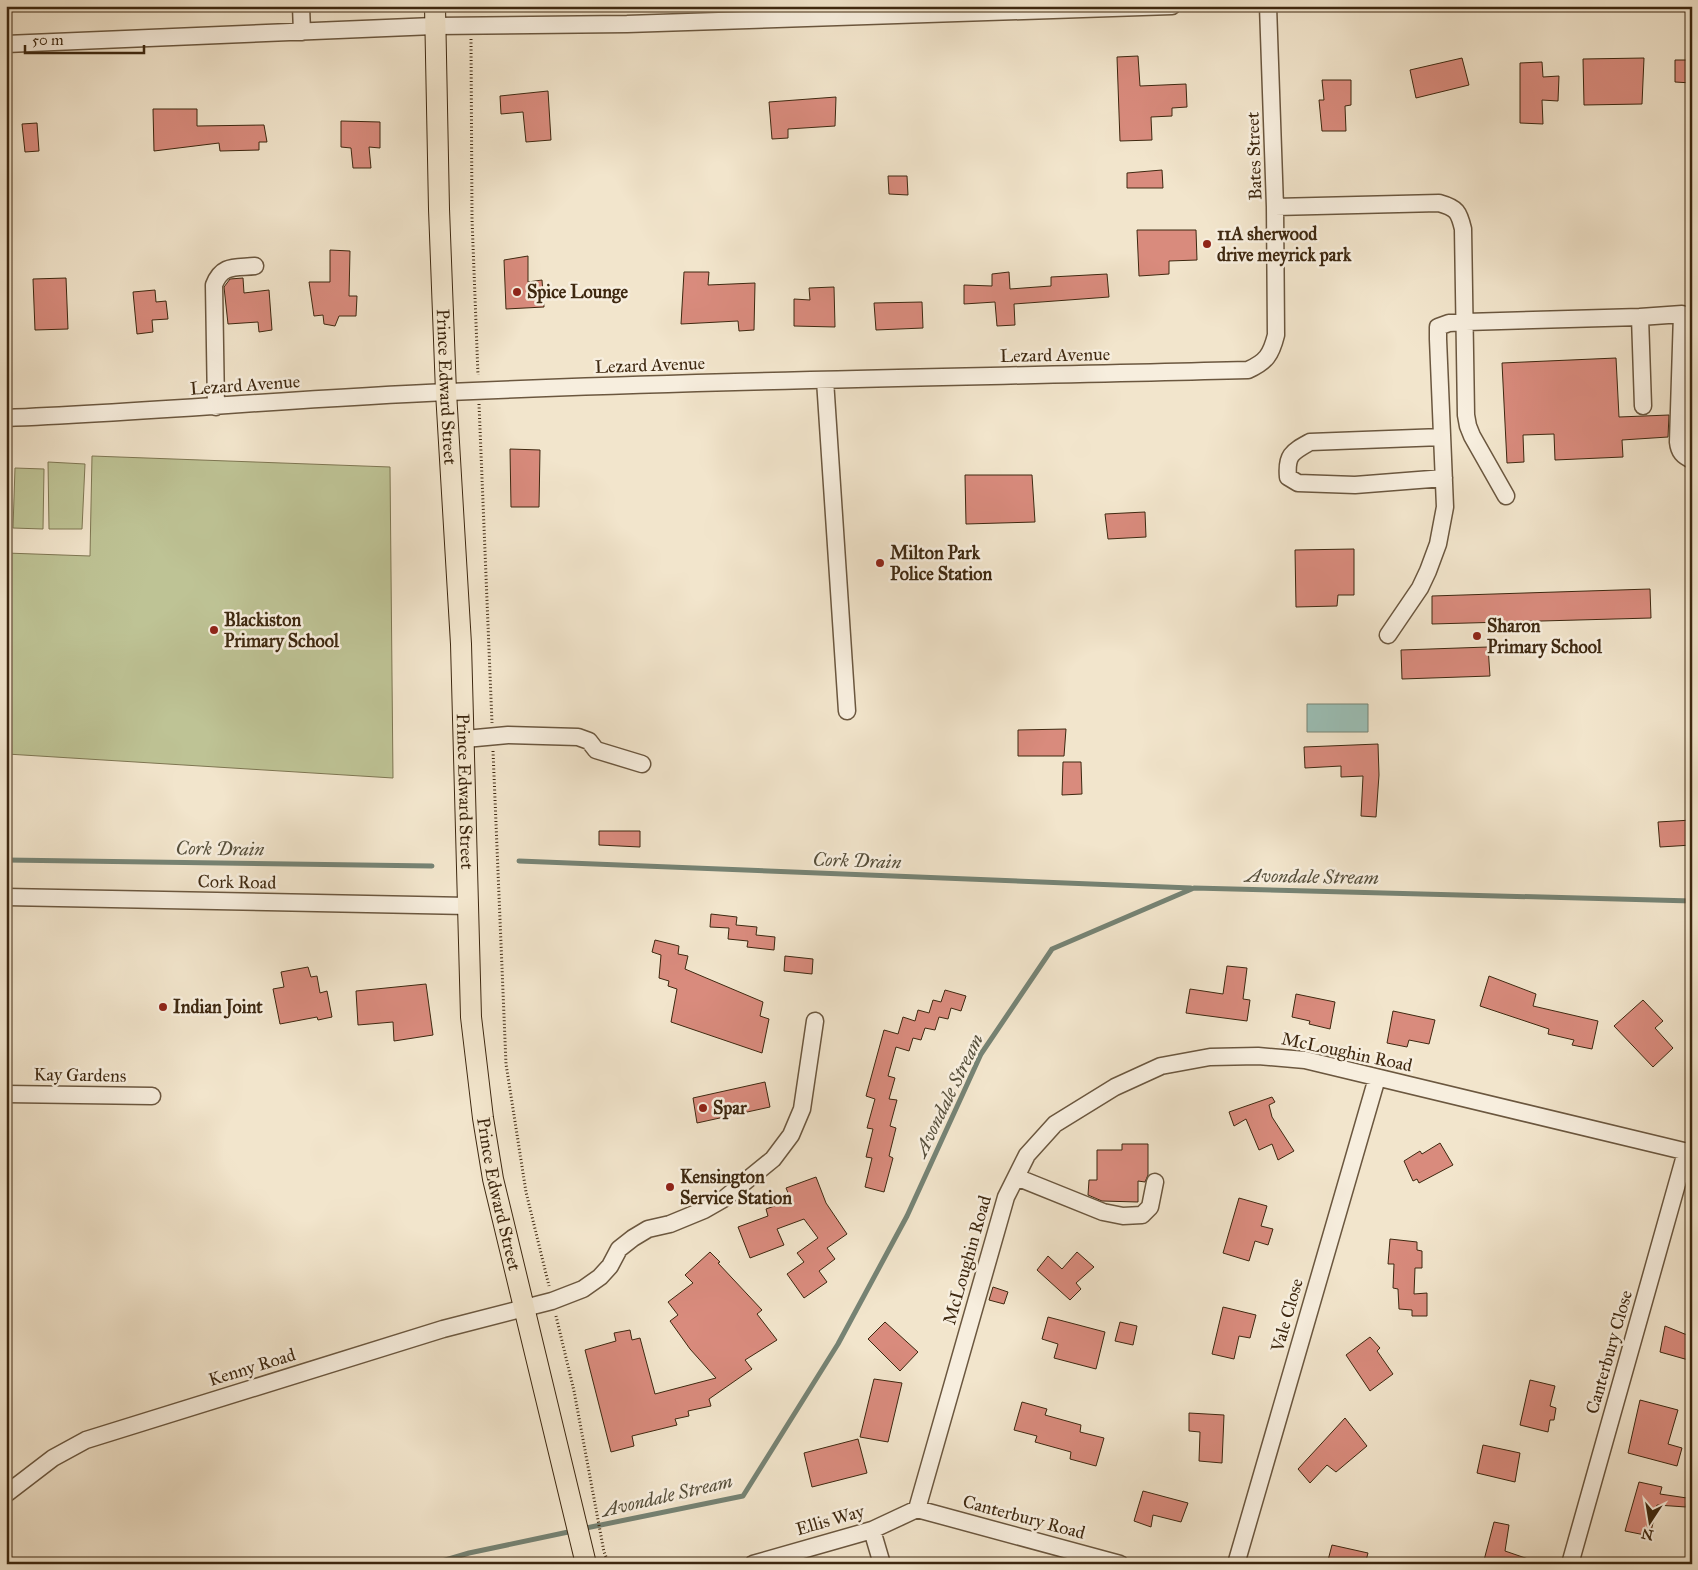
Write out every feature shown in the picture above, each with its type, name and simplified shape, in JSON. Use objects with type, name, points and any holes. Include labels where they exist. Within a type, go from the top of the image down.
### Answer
[{"type":"main road","name":"Prince Edward Street","points":[[435,16],[446,392],[461,634],[465,739],[471,1017],[483,1118],[493,1179],[584,1558]]},
{"type":"street","points":[[301,6],[302,32]]},
{"type":"street","points":[[6,44],[302,32],[435,16],[470,26],[637,23],[1172,6]]},
{"type":"street","name":"Bates Street","points":[[1268,6],[1275,207],[1276,335]]},
{"type":"street","points":[[1275,207],[1440,203],[1453,207],[1460,216],[1463,229],[1466,415],[1468,426],[1506,496]]},
{"type":"street","points":[[216,407],[214,285],[218,275],[226,269],[255,266]]},
{"type":"street","points":[[1388,635],[1420,588],[1438,544],[1445,507],[1438,327],[1449,323],[1466,322],[1682,314],[1678,442],[1679,450],[1684,456],[1692,460]]},
{"type":"street","points":[[1640,317],[1642,406]]},
{"type":"street","name":"Lezard Avenue","points":[[6,418],[446,392],[825,380],[1248,370],[1263,363],[1273,349],[1276,335]]},
{"type":"street","points":[[825,380],[847,711]]},
{"type":"street","points":[[1442,437],[1310,442],[1293,451],[1287,463],[1288,477],[1298,483],[1355,485],[1444,478]]},
{"type":"street","points":[[465,739],[493,736],[578,737],[589,741],[596,750],[642,764]]},
{"type":"street","name":"Cork Road","points":[[6,897],[468,906]]},
{"type":"street","name":"Kenny Road","points":[[6,1494],[53,1458],[86,1440],[443,1329],[552,1301],[583,1290],[600,1277],[610,1266],[619,1249],[633,1238],[648,1229],[670,1224],[704,1210],[725,1198],[773,1160],[791,1136],[802,1109],[815,1021]]},
{"type":"street","name":"McLoughin Road","points":[[917,1509],[1006,1197],[1027,1155],[1055,1124],[1115,1087],[1161,1066],[1210,1057],[1258,1056],[1305,1060],[1689,1152]]},
{"type":"street","name":"Vale Close","points":[[1236,1564],[1377,1078]]},
{"type":"street","name":"Kay Gardens","points":[[6,1094],[152,1096]]},
{"type":"street","name":"Canterbury Close","points":[[1570,1564],[1689,1152]]},
{"type":"street","points":[[1016,1176],[1103,1212],[1122,1216],[1142,1215],[1150,1207],[1155,1182]]},
{"type":"street","name":"Ellis Way","points":[[752,1564],[872,1530],[917,1509]]},
{"type":"street","name":"Canterbury Road","points":[[917,1509],[1120,1564]]},
{"type":"street","points":[[872,1530],[882,1564]]},
{"type":"path","points":[[470,26],[472,219],[506,1064],[526,1192],[574,1392],[604,1552],[609,1564]]},
{"type":"green space","name":"Blackiston Primary School","points":[[92,456],[390,467],[393,778],[7,754],[6,553],[90,556]]},
{"type":"green space","points":[[48,462],[85,464],[82,529],[49,529]]},
{"type":"green space","points":[[15,468],[44,469],[43,529],[13,528]]},
{"type":"water","points":[[1307,704],[1368,704],[1368,732],[1307,732]]},
{"type":"building","points":[[1138,56],[1140,86],[1186,84],[1187,107],[1172,108],[1172,116],[1151,117],[1152,140],[1120,141],[1117,57]]},
{"type":"building","points":[[1462,58],[1469,85],[1416,98],[1410,70]]},
{"type":"building","points":[[1644,58],[1642,104],[1584,105],[1583,59]]},
{"type":"building","points":[[1675,60],[1692,60],[1692,83],[1675,82]]},
{"type":"building","points":[[1542,62],[1543,77],[1559,76],[1558,101],[1542,100],[1543,124],[1520,123],[1520,63]]},
{"type":"building","points":[[1322,80],[1351,80],[1351,105],[1345,106],[1346,131],[1322,131],[1319,100],[1324,100]]},
{"type":"building","points":[[548,91],[551,140],[526,142],[523,112],[501,114],[500,96]]},
{"type":"building","points":[[836,97],[835,126],[788,129],[788,138],[772,139],[769,102]]},
{"type":"building","points":[[153,109],[197,109],[197,126],[264,125],[267,142],[259,142],[259,150],[220,151],[219,143],[154,151]]},
{"type":"building","points":[[341,121],[380,122],[380,148],[369,147],[371,168],[353,168],[351,148],[341,147]]},
{"type":"building","points":[[37,123],[39,151],[25,152],[22,124]]},
{"type":"building","points":[[1162,170],[1163,188],[1127,188],[1127,173]]},
{"type":"building","points":[[888,176],[907,176],[908,195],[889,194]]},
{"type":"building","points":[[1137,230],[1196,230],[1197,260],[1169,261],[1169,274],[1139,276]]},
{"type":"building","points":[[330,250],[350,251],[349,296],[357,296],[356,316],[339,316],[335,326],[324,324],[323,315],[314,316],[309,282],[330,282]]},
{"type":"building","points":[[528,256],[528,282],[542,280],[544,307],[506,309],[504,260]]},
{"type":"building","points":[[684,272],[709,272],[708,285],[755,283],[754,330],[739,331],[738,321],[681,324]]},
{"type":"building","points":[[1009,272],[1010,289],[1051,286],[1051,277],[1107,274],[1109,297],[1014,304],[1015,325],[997,326],[995,302],[964,304],[964,285],[992,286],[992,274]]},
{"type":"building","points":[[66,278],[68,329],[35,330],[33,279]]},
{"type":"building","points":[[243,278],[244,293],[269,290],[272,330],[259,332],[258,322],[228,324],[224,287],[230,279]]},
{"type":"building","points":[[834,287],[835,327],[794,326],[794,299],[810,300],[809,288]]},
{"type":"building","points":[[155,290],[156,302],[166,301],[168,319],[152,320],[153,332],[137,334],[133,292]]},
{"type":"building","points":[[922,302],[923,328],[876,330],[874,303]]},
{"type":"building","points":[[1616,358],[1619,417],[1669,415],[1668,437],[1622,440],[1623,457],[1555,460],[1554,434],[1523,435],[1524,462],[1507,463],[1502,363]]},
{"type":"building","points":[[510,449],[540,450],[539,507],[511,507]]},
{"type":"building","points":[[965,475],[1032,475],[1035,522],[966,524]]},
{"type":"building","points":[[1145,512],[1146,537],[1108,539],[1105,514]]},
{"type":"building","points":[[1354,549],[1354,595],[1338,595],[1337,606],[1296,607],[1295,550]]},
{"type":"building","points":[[1650,589],[1651,618],[1432,624],[1432,596]]},
{"type":"building","points":[[1488,647],[1490,676],[1402,679],[1401,650]]},
{"type":"building","points":[[1066,729],[1064,756],[1018,756],[1018,730]]},
{"type":"building","points":[[1378,744],[1379,775],[1376,817],[1361,816],[1363,776],[1341,777],[1341,766],[1305,768],[1304,747]]},
{"type":"building","points":[[1063,762],[1081,762],[1082,794],[1062,795]]},
{"type":"building","points":[[1692,820],[1692,845],[1660,847],[1658,822]]},
{"type":"building","points":[[599,831],[640,831],[640,847],[599,845]]},
{"type":"building","points":[[711,914],[737,917],[736,925],[757,927],[756,935],[775,937],[774,950],[747,947],[748,941],[728,939],[729,928],[710,927]]},
{"type":"building","points":[[655,940],[679,946],[678,954],[688,956],[685,969],[763,1002],[760,1016],[769,1019],[762,1053],[671,1022],[677,989],[668,986],[669,981],[659,978],[661,955],[652,952]]},
{"type":"building","points":[[785,956],[813,959],[812,974],[784,971]]},
{"type":"building","points":[[1227,966],[1247,968],[1243,999],[1250,1000],[1247,1021],[1186,1013],[1190,989],[1223,994]]},
{"type":"building","points":[[308,967],[311,977],[317,976],[320,993],[327,991],[332,1017],[318,1020],[317,1017],[280,1024],[273,989],[284,987],[281,972]]},
{"type":"building","points":[[1489,976],[1536,994],[1533,1006],[1598,1021],[1592,1049],[1572,1045],[1574,1040],[1548,1034],[1549,1029],[1480,1006]]},
{"type":"building","points":[[426,984],[433,1035],[394,1041],[393,1022],[358,1025],[356,991]]},
{"type":"building","points":[[945,990],[966,996],[961,1011],[951,1008],[948,1019],[939,1017],[935,1030],[925,1028],[921,1040],[913,1038],[909,1051],[896,1047],[888,1076],[895,1078],[889,1099],[897,1100],[890,1126],[896,1128],[889,1156],[893,1158],[884,1192],[865,1187],[872,1158],[866,1157],[873,1129],[867,1128],[875,1099],[866,1096],[884,1030],[898,1034],[903,1017],[915,1021],[918,1010],[929,1013],[933,1000],[941,1002]]},
{"type":"building","points":[[1296,994],[1335,1002],[1330,1029],[1309,1024],[1310,1021],[1292,1017]]},
{"type":"building","points":[[1643,1000],[1663,1021],[1655,1028],[1673,1048],[1653,1067],[1614,1026]]},
{"type":"building","points":[[1393,1011],[1435,1020],[1429,1044],[1409,1040],[1407,1047],[1387,1043]]},
{"type":"building","points":[[765,1082],[770,1107],[697,1123],[693,1098]]},
{"type":"building","points":[[1272,1097],[1275,1102],[1269,1105],[1272,1117],[1294,1151],[1278,1160],[1272,1144],[1259,1150],[1246,1119],[1234,1126],[1229,1112]]},
{"type":"building","points":[[1440,1143],[1453,1165],[1419,1183],[1417,1179],[1413,1181],[1404,1161],[1420,1151],[1422,1154]]},
{"type":"building","points":[[1122,1144],[1148,1144],[1148,1175],[1145,1182],[1138,1181],[1138,1202],[1102,1201],[1088,1195],[1089,1180],[1097,1180],[1097,1150],[1122,1150]]},
{"type":"building","points":[[816,1177],[826,1203],[847,1234],[827,1248],[835,1259],[819,1271],[827,1282],[804,1298],[787,1274],[804,1262],[797,1253],[818,1238],[804,1219],[777,1229],[784,1245],[750,1258],[738,1227],[768,1216],[766,1209],[791,1200],[786,1188]]},
{"type":"building","points":[[1239,1198],[1267,1206],[1261,1226],[1273,1229],[1268,1245],[1255,1241],[1249,1261],[1223,1253]]},
{"type":"building","points":[[1390,1239],[1417,1242],[1417,1250],[1422,1251],[1422,1268],[1415,1268],[1414,1294],[1427,1293],[1427,1316],[1412,1316],[1412,1310],[1399,1309],[1398,1289],[1393,1288],[1394,1264],[1388,1264]]},
{"type":"building","points":[[710,1252],[762,1310],[757,1314],[777,1340],[745,1360],[752,1369],[709,1399],[711,1406],[688,1411],[689,1416],[675,1419],[677,1425],[632,1436],[634,1446],[611,1452],[585,1350],[616,1341],[614,1333],[630,1330],[632,1340],[640,1338],[655,1394],[716,1378],[690,1349],[670,1321],[678,1315],[668,1302],[693,1283],[685,1275]]},
{"type":"building","points":[[1077,1252],[1094,1267],[1076,1283],[1081,1289],[1070,1300],[1037,1270],[1048,1256],[1062,1269]]},
{"type":"building","points":[[993,1287],[1008,1292],[1004,1304],[989,1300]]},
{"type":"building","points":[[1223,1307],[1256,1315],[1250,1338],[1239,1336],[1234,1359],[1212,1354]]},
{"type":"building","points":[[1048,1317],[1105,1332],[1096,1369],[1054,1358],[1058,1344],[1042,1339]]},
{"type":"building","points":[[885,1322],[918,1352],[900,1371],[868,1339]]},
{"type":"building","points":[[1120,1322],[1137,1326],[1133,1345],[1115,1341]]},
{"type":"building","points":[[1665,1326],[1692,1337],[1692,1361],[1660,1352]]},
{"type":"building","points":[[1370,1337],[1380,1348],[1377,1351],[1393,1374],[1370,1391],[1346,1355]]},
{"type":"building","points":[[874,1379],[902,1383],[888,1442],[860,1437]]},
{"type":"building","points":[[1530,1380],[1555,1386],[1550,1406],[1556,1408],[1554,1420],[1550,1420],[1548,1432],[1520,1425]]},
{"type":"building","points":[[1640,1400],[1678,1410],[1668,1444],[1682,1448],[1677,1466],[1628,1453]]},
{"type":"building","points":[[1022,1402],[1047,1409],[1045,1415],[1081,1425],[1080,1432],[1104,1438],[1096,1466],[1070,1459],[1071,1452],[1035,1442],[1037,1436],[1014,1430]]},
{"type":"building","points":[[1189,1413],[1224,1415],[1222,1463],[1199,1461],[1200,1432],[1189,1431]]},
{"type":"building","points":[[1345,1418],[1367,1446],[1336,1472],[1327,1465],[1310,1483],[1298,1469]]},
{"type":"building","points":[[858,1439],[867,1473],[812,1487],[804,1453]]},
{"type":"building","points":[[1483,1445],[1520,1453],[1515,1482],[1477,1473]]},
{"type":"building","points":[[1639,1482],[1662,1487],[1660,1494],[1687,1498],[1686,1507],[1657,1505],[1650,1536],[1625,1531]]},
{"type":"building","points":[[1143,1491],[1188,1503],[1181,1522],[1153,1515],[1151,1527],[1134,1521]]},
{"type":"building","points":[[1494,1522],[1509,1525],[1505,1551],[1537,1562],[1536,1564],[1483,1564]]},
{"type":"building","points":[[1332,1545],[1368,1553],[1365,1564],[1327,1564]]},
{"type":"waterway","name":"Cork Drain","points":[[6,860],[432,866]]},
{"type":"waterway","name":"Cork Drain","points":[[519,861],[1191,888]]},
{"type":"waterway","name":"Avondale Stream","points":[[581,1529],[743,1496],[838,1344],[907,1216],[981,1054],[1052,949],[1194,888],[1692,901]]},
{"type":"waterway","name":"Avondale Stream","points":[[432,1564],[469,1553],[573,1531]]},
{"type":"place","name":"11A sherwood drive meyrick park","points":[[1207,244]]},
{"type":"place","name":"Spice Lounge","points":[[517,292]]},
{"type":"place","name":"Milton Park Police Station","points":[[880,563]]},
{"type":"place","name":"Blackiston Primary School","points":[[214,630]]},
{"type":"place","name":"Sharon Primary School","points":[[1477,636]]},
{"type":"place","name":"Indian Joint","points":[[163,1007]]},
{"type":"place","name":"Spar","points":[[703,1108]]},
{"type":"place","name":"Kensington Service Station","points":[[670,1187]]}]
